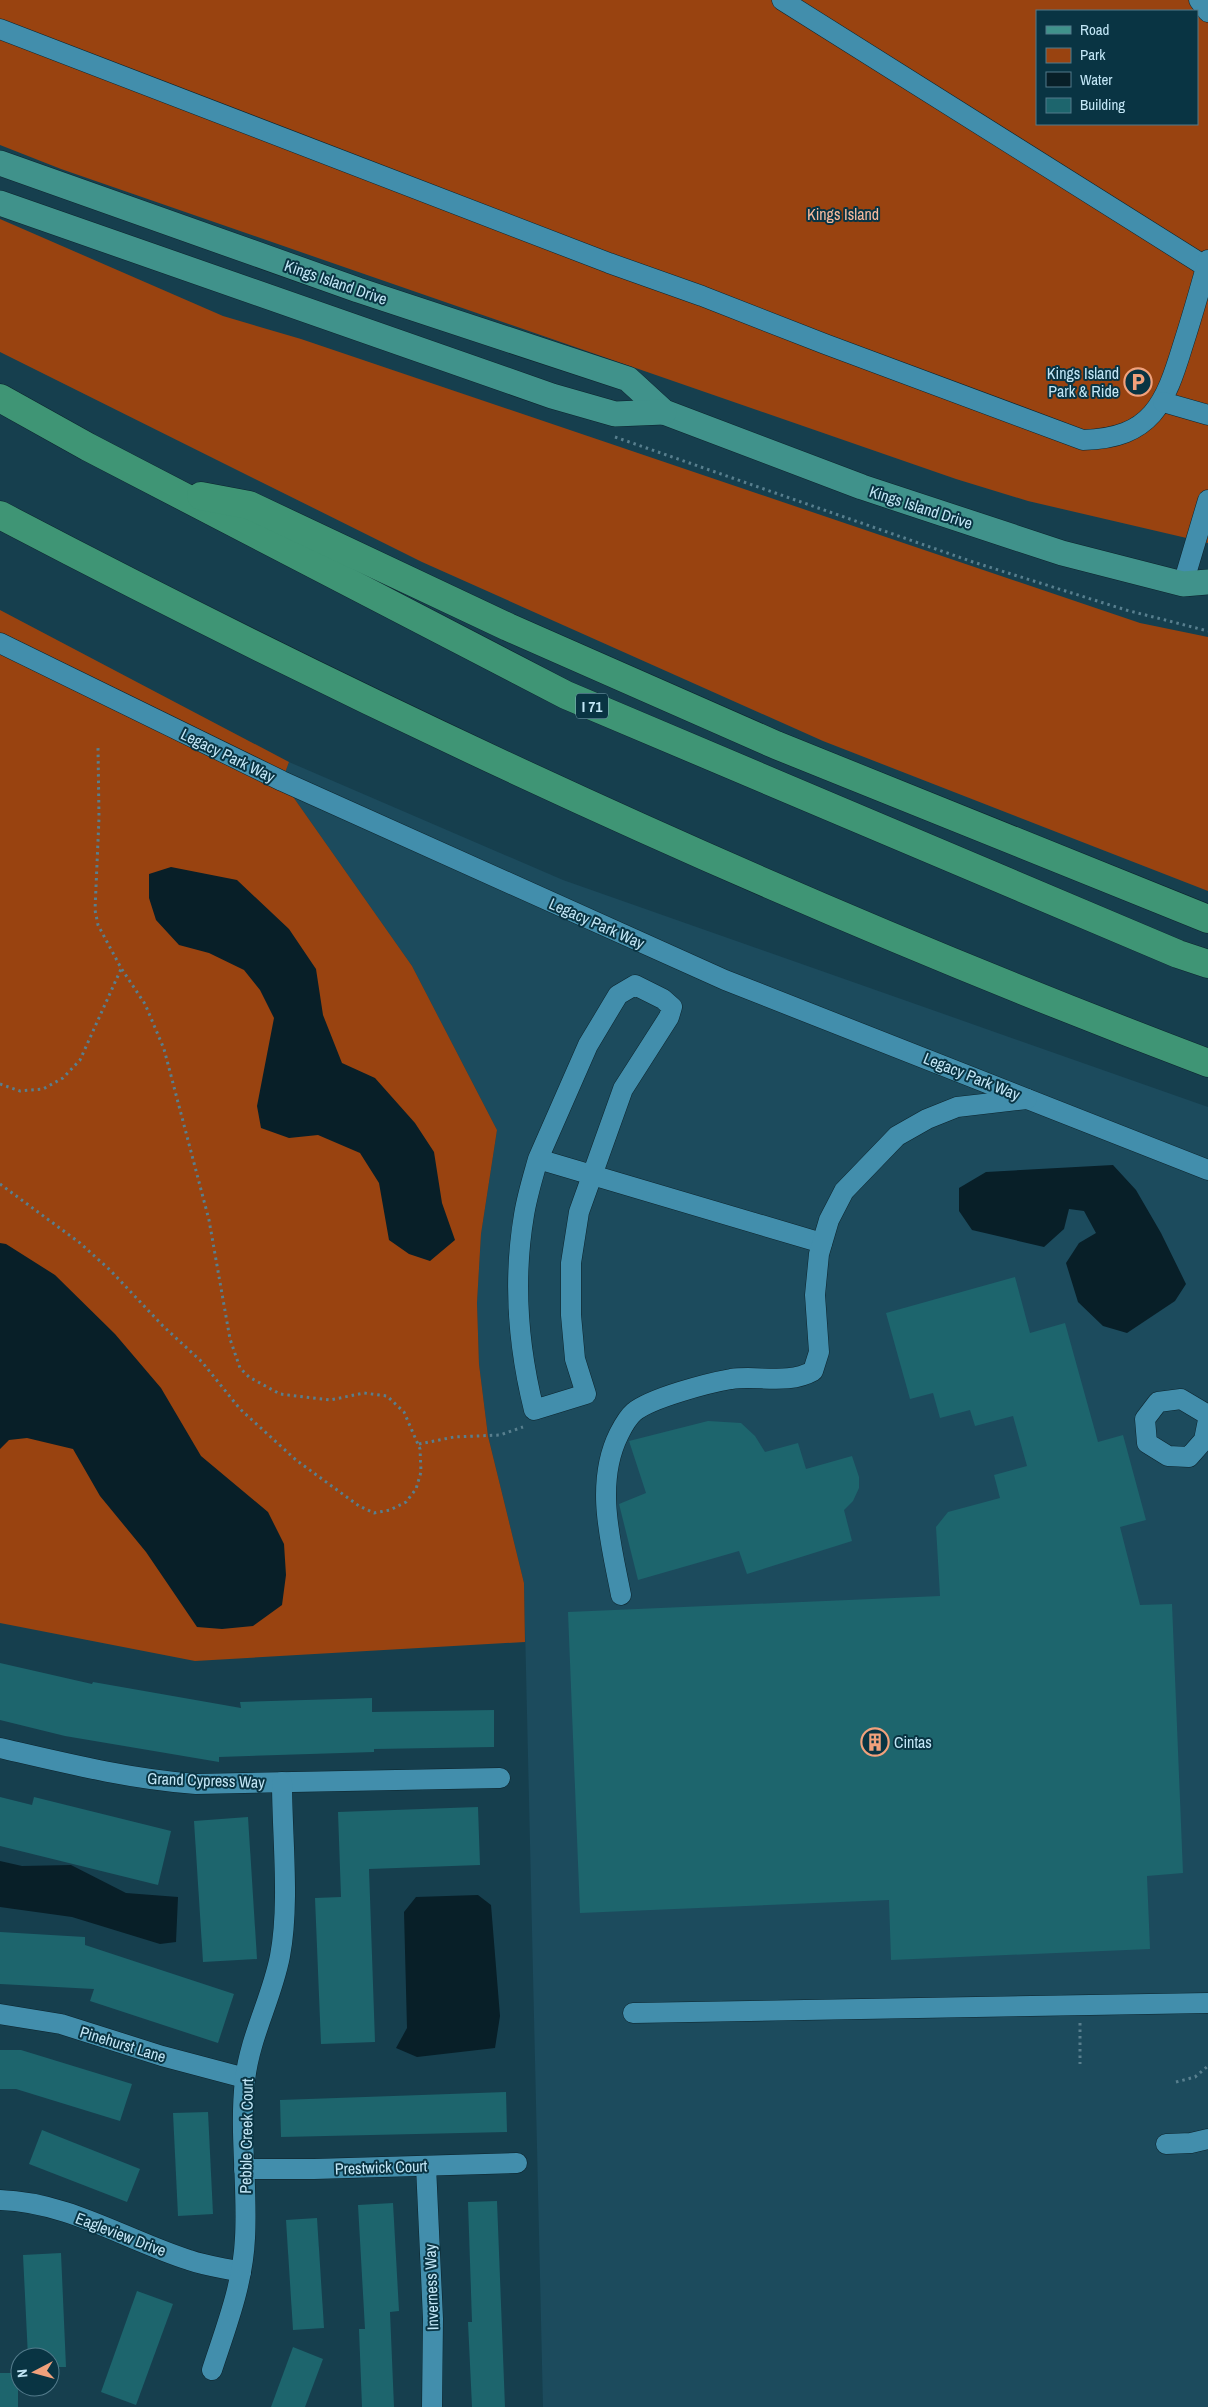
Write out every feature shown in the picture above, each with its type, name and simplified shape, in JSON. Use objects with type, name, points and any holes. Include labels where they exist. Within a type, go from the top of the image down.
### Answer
[{"type":"highway","name":"I 71","points":[[0,398],[170,490],[566,696],[1178,954],[1208,964]]},
{"type":"highway","points":[[170,490],[249,505],[508,627],[767,741],[1208,919]]},
{"type":"highway","points":[[0,515],[267,652],[444,737],[650,831],[913,945],[1208,1063]]},
{"type":"main road","name":"Kings Island Drive","points":[[0,163],[358,290],[628,380],[664,412],[862,487],[1062,553],[1183,584],[1208,600]]},
{"type":"main road","name":"Kings Island Drive","points":[[0,203],[552,396],[615,414],[664,412]]},
{"type":"main road","name":"Kings Island Drive","points":[[1183,584],[1208,582]]},
{"type":"street","points":[[0,29],[1059,433],[1083,440],[1106,440],[1129,432],[1148,419],[1163,402],[1176,369],[1207,265],[782,0]]},
{"type":"street","points":[[1199,0],[1208,12]]},
{"type":"street","points":[[1163,402],[1208,415]]},
{"type":"street","points":[[1183,584],[1208,500]]},
{"type":"street","name":"Legacy Park Way","points":[[0,643],[282,781],[725,980],[1208,1170]]},
{"type":"street","points":[[635,985],[663,999],[672,1007],[669,1018],[623,1089],[579,1212],[572,1263],[570,1315],[575,1359],[586,1394],[534,1410],[524,1369],[518,1317],[518,1260],[524,1214],[538,1159],[588,1045],[618,995],[635,985]]},
{"type":"street","points":[[621,1594],[607,1518],[606,1477],[614,1445],[626,1420],[644,1405],[706,1385],[732,1379],[802,1377],[813,1371],[819,1352],[815,1295],[822,1243],[829,1220],[844,1191],[897,1136],[927,1119],[957,1107],[1029,1099]]},
{"type":"street","points":[[538,1159],[822,1243]]},
{"type":"street","points":[[1208,1415],[1180,1399],[1158,1402],[1145,1419],[1147,1443],[1168,1456],[1189,1457],[1204,1440],[1208,1420]]},
{"type":"street","name":"Grand Cypress Way","points":[[0,1748],[150,1780],[196,1784],[500,1778]]},
{"type":"street","name":"Pebble Creek Court","points":[[212,2370],[236,2298],[242,2272],[245,2238],[245,2078],[252,2042],[280,1955],[284,1910],[282,1782]]},
{"type":"street","points":[[633,2013],[1208,2002]]},
{"type":"street","name":"Pinehurst Lane","points":[[0,2014],[16,2015],[61,2024],[162,2056],[245,2078]]},
{"type":"street","points":[[1166,2144],[1191,2143],[1208,2139]]},
{"type":"street","name":"Prestwick Court","points":[[244,2170],[517,2162]]},
{"type":"street","name":"Inverness Way","points":[[426,2166],[433,2319],[432,2407]]},
{"type":"street","name":"Eagleview Drive","points":[[0,2200],[32,2203],[62,2211],[190,2260],[242,2272]]},
{"type":"path","points":[[0,1184],[80,1242],[202,1362],[240,1409],[296,1460],[359,1506],[374,1513],[390,1510],[406,1502],[416,1489],[422,1472],[419,1444],[404,1412],[387,1396],[364,1393],[330,1400],[280,1394],[249,1377],[240,1368],[230,1339],[209,1220],[164,1049],[145,1004],[121,968],[98,925],[95,910],[99,818],[98,748]]},
{"type":"path","points":[[0,1084],[20,1091],[44,1089],[63,1078],[80,1060],[121,968]]},
{"type":"path","points":[[419,1444],[454,1437],[500,1435],[526,1425],[534,1410]]},
{"type":"path","points":[[1080,2018],[1080,2064]]},
{"type":"path","points":[[1176,2082],[1195,2077],[1208,2066]]},
{"type":"shaded area","points":[[289,762],[563,880],[1208,1107],[1208,2407],[543,2407],[524,1583],[488,1436],[479,1364],[477,1303],[481,1234],[497,1130],[412,966],[282,781]]},
{"type":"green space","name":"Kings Island","points":[[0,0],[1208,0],[1208,543],[1028,501],[956,479],[61,169],[0,145]]},
{"type":"green space","points":[[0,219],[223,316],[301,339],[1140,623],[1208,637],[1208,891],[823,741],[422,562],[0,352]]},
{"type":"green space","points":[[0,610],[289,762],[282,781],[412,966],[497,1130],[481,1234],[477,1303],[479,1364],[488,1436],[524,1583],[525,1642],[195,1661],[0,1623]]},
{"type":"water","points":[[171,867],[237,880],[289,929],[316,969],[323,1015],[342,1063],[375,1078],[415,1123],[434,1152],[442,1203],[455,1240],[430,1261],[409,1254],[389,1240],[379,1183],[360,1153],[318,1135],[289,1138],[261,1128],[257,1106],[274,1018],[260,990],[244,970],[209,953],[179,945],[156,920],[149,898],[149,874]]},
{"type":"water","points":[[1113,1165],[1136,1190],[1161,1233],[1186,1284],[1175,1301],[1127,1333],[1103,1326],[1078,1302],[1066,1263],[1079,1243],[1096,1233],[1084,1211],[1069,1209],[1064,1229],[1044,1247],[972,1230],[959,1211],[959,1188],[986,1172]]},
{"type":"water","points":[[0,1243],[6,1244],[55,1275],[115,1334],[161,1388],[201,1456],[268,1512],[284,1544],[286,1575],[282,1605],[253,1626],[222,1629],[197,1627],[146,1552],[100,1496],[73,1449],[27,1438],[9,1440],[0,1449]]},
{"type":"water","points":[[0,1861],[22,1866],[71,1865],[126,1893],[178,1897],[176,1942],[160,1944],[72,1917],[0,1907]]},
{"type":"water","points":[[478,1895],[491,1905],[500,2016],[495,2048],[417,2057],[396,2048],[407,2028],[404,1912],[416,1897]]},
{"type":"building","name":"Cintas","points":[[1015,1277],[1030,1333],[1065,1323],[1098,1442],[1123,1435],[1146,1520],[1120,1527],[1140,1605],[1172,1604],[1183,1873],[1147,1876],[1150,1949],[891,1960],[889,1900],[580,1913],[568,1612],[940,1596],[936,1527],[948,1512],[1000,1498],[994,1475],[1027,1466],[1013,1416],[975,1426],[970,1410],[940,1418],[933,1393],[910,1399],[886,1313]]},
{"type":"building","points":[[708,1421],[741,1423],[755,1436],[765,1452],[798,1443],[806,1469],[852,1456],[859,1477],[859,1488],[853,1501],[844,1510],[852,1541],[747,1574],[739,1551],[638,1580],[619,1504],[646,1493],[629,1441]]},
{"type":"building","points":[[0,1663],[92,1684],[93,1682],[241,1708],[240,1702],[372,1698],[372,1712],[494,1710],[494,1747],[374,1749],[374,1752],[219,1757],[219,1762],[65,1736],[0,1720]]},
{"type":"building","points":[[0,1797],[32,1805],[34,1797],[171,1831],[158,1885],[0,1846]]},
{"type":"building","points":[[478,1807],[480,1865],[369,1869],[375,2042],[321,2044],[315,1898],[341,1897],[338,1812]]},
{"type":"building","points":[[248,1817],[257,1959],[203,1962],[194,1821]]},
{"type":"building","points":[[0,1932],[85,1937],[85,1945],[234,1994],[218,2043],[90,2001],[94,1989],[0,1984]]},
{"type":"building","points":[[0,2050],[21,2050],[132,2084],[120,2121],[16,2089],[0,2089]]},
{"type":"building","points":[[506,2092],[507,2132],[281,2137],[280,2100]]},
{"type":"building","points":[[208,2112],[213,2214],[178,2216],[173,2113]]},
{"type":"building","points":[[42,2130],[140,2169],[127,2202],[29,2164]]},
{"type":"building","points":[[497,2201],[505,2407],[472,2407],[468,2322],[472,2322],[468,2202]]},
{"type":"building","points":[[393,2203],[399,2311],[390,2312],[394,2407],[362,2407],[359,2329],[365,2329],[358,2205]]},
{"type":"building","points":[[317,2218],[324,2328],[293,2330],[286,2220]]},
{"type":"building","points":[[61,2253],[66,2367],[60,2367],[60,2347],[28,2347],[23,2255]]},
{"type":"building","points":[[137,2291],[173,2304],[136,2405],[101,2392]]},
{"type":"building","points":[[293,2347],[323,2359],[305,2407],[271,2407]]},
{"type":"building","points":[[0,2373],[10,2373],[10,2397],[18,2397],[18,2407],[0,2407]]},
{"type":"place","name":"Kings Island Park & Ride","points":[[1138,382]]},
{"type":"place","name":"Cintas","points":[[875,1742]]}]
